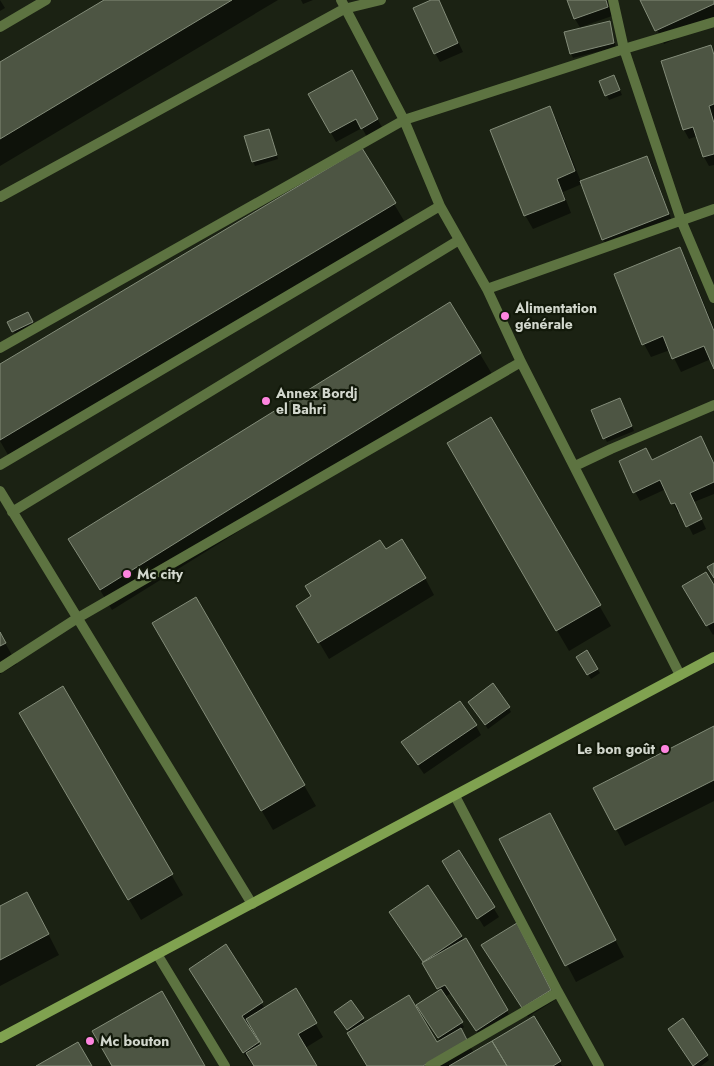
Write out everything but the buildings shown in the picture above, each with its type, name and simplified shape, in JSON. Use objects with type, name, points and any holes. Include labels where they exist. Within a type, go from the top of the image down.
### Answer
[{"type":"main road","points":[[0,1038],[714,657]]},
{"type":"street","points":[[0,27],[46,0]]},
{"type":"street","points":[[0,198],[343,4],[381,0]]},
{"type":"street","points":[[613,0],[624,49],[681,220],[714,298]]},
{"type":"street","points":[[343,4],[404,120],[440,206],[487,289],[521,362],[680,675]]},
{"type":"street","points":[[0,348],[404,120],[714,22]]},
{"type":"street","points":[[0,465],[440,206]]},
{"type":"street","points":[[487,289],[714,209]]},
{"type":"street","points":[[12,512],[459,240]]},
{"type":"street","points":[[0,668],[76,619],[521,362]]},
{"type":"street","points":[[575,466],[610,449],[714,405]]},
{"type":"street","points":[[0,491],[76,619],[252,904]]},
{"type":"street","points":[[454,796],[599,1066]]},
{"type":"street","points":[[157,954],[225,1066]]},
{"type":"street","points":[[430,1066],[558,992]]},
{"type":"place","name":"Alimentation générale","points":[[505,316]]},
{"type":"place","name":"Annex Bordj el Bahri","points":[[266,401]]},
{"type":"place","name":"Mc city","points":[[127,574]]},
{"type":"place","name":"Le bon goût","points":[[665,749]]},
{"type":"place","name":"Mc bouton","points":[[90,1041]]}]
